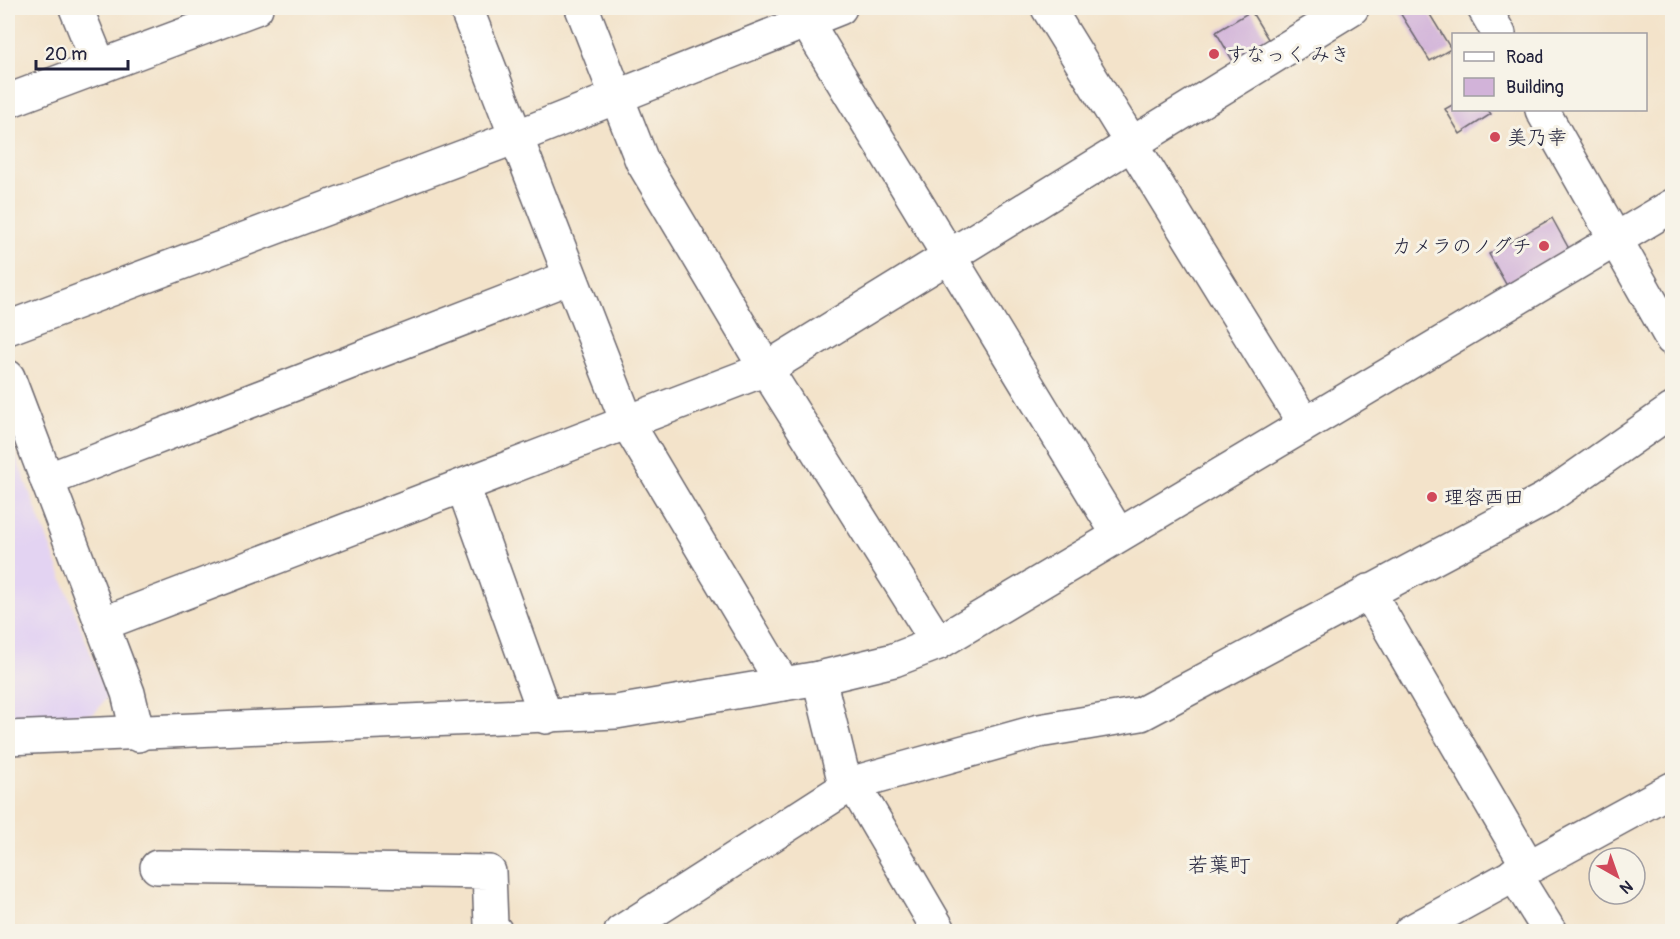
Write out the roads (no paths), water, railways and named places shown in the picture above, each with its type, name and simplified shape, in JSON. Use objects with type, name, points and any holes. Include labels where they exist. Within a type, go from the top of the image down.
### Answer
[{"type":"street","points":[[76,8],[100,67]]},
{"type":"street","points":[[8,101],[256,8]]},
{"type":"street","points":[[466,8],[628,424],[783,684]]},
{"type":"street","points":[[582,8],[642,161],[766,369],[938,643]]},
{"type":"street","points":[[1048,8],[1304,423]]},
{"type":"street","points":[[102,624],[628,424],[766,369],[1131,143],[1309,19],[1352,8]]},
{"type":"street","points":[[1484,8],[1498,33]]},
{"type":"street","points":[[8,328],[516,137],[817,13],[949,255],[1118,534]]},
{"type":"street","points":[[1543,111],[1672,339]]},
{"type":"street","points":[[8,738],[138,735],[616,712],[819,678],[894,660],[938,643],[1304,423],[1672,206]]},
{"type":"street","points":[[47,480],[570,277]]},
{"type":"street","points":[[8,377],[128,693],[138,735]]},
{"type":"street","points":[[621,932],[849,785],[1039,731],[1141,714],[1368,591],[1545,499],[1672,410]]},
{"type":"street","points":[[463,486],[546,717]]},
{"type":"street","points":[[1368,591],[1521,870],[1550,932]]},
{"type":"street","points":[[819,678],[849,785],[940,932]]},
{"type":"street","points":[[1410,932],[1672,789]]},
{"type":"street","points":[[157,867],[489,872],[491,925],[495,932]]},
{"type":"place","name":"すなっく みき","points":[[1214,54]]},
{"type":"place","name":"美乃幸","points":[[1495,137]]},
{"type":"place","name":"カメラのノグチ","points":[[1544,246]]},
{"type":"place","name":"理容西田","points":[[1432,497]]},
{"type":"district","name":"若葉町","points":[[1219,865]]}]
